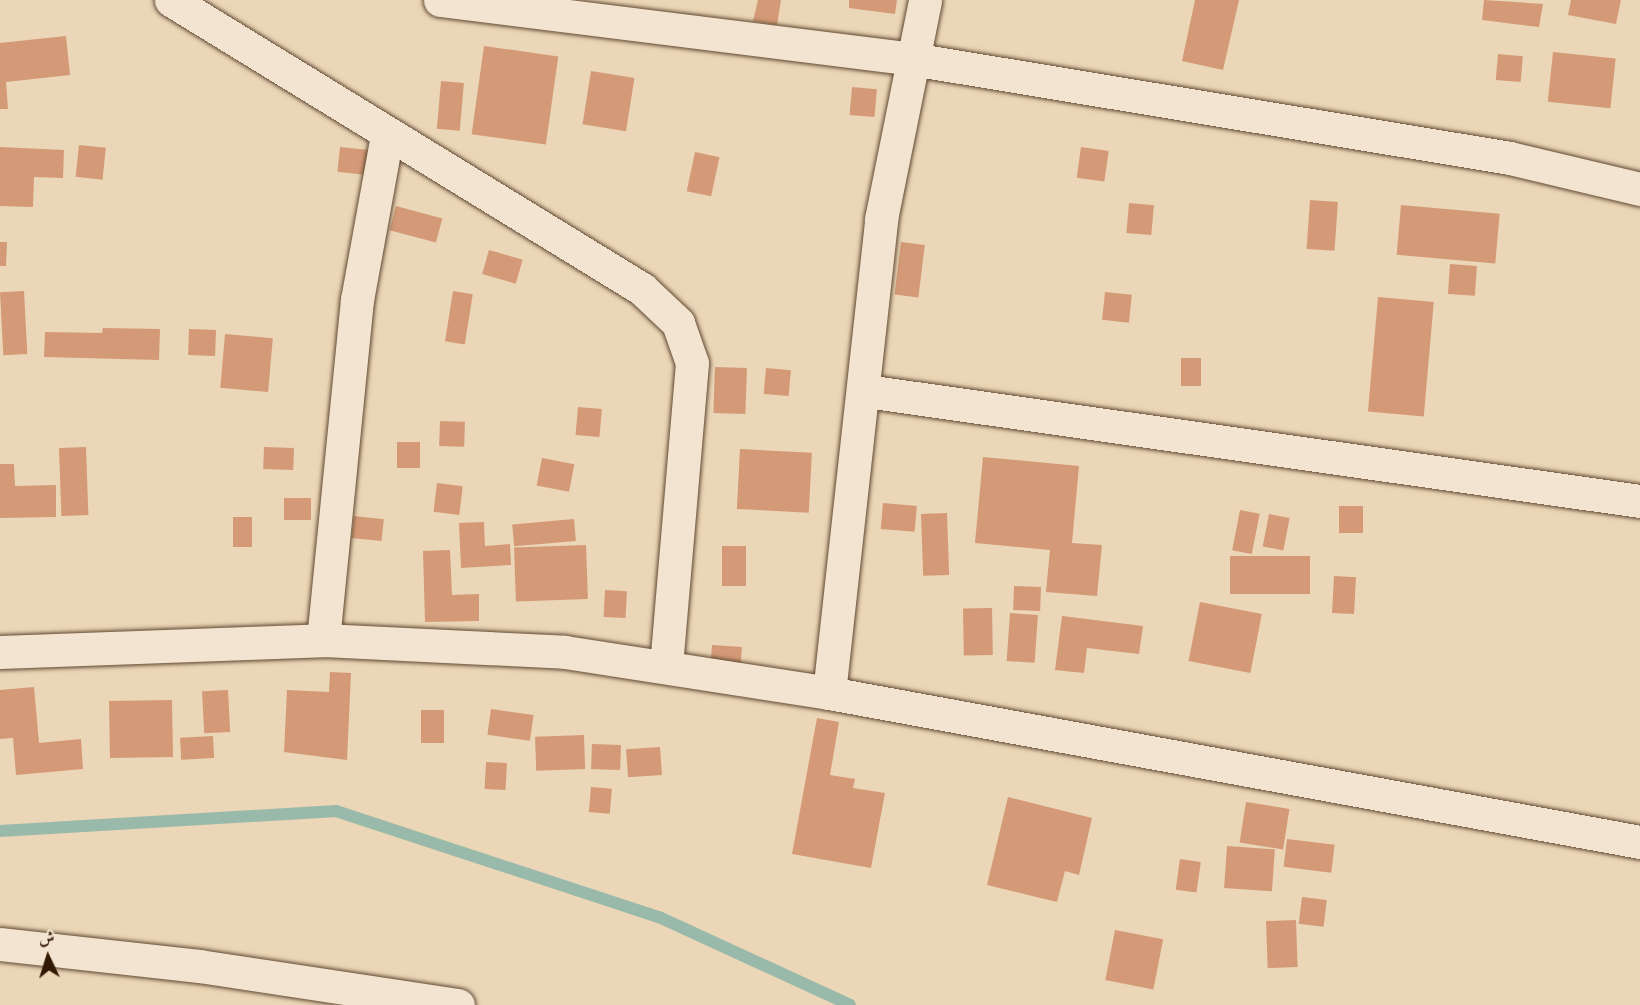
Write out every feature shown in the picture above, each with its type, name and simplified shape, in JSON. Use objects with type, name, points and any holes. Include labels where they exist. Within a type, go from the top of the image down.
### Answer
[{"type":"street","points":[[171,0],[387,135],[642,289],[686,335],[692,363],[666,665]]},
{"type":"street","points":[[440,0],[912,59],[1510,158],[1640,189]]},
{"type":"street","points":[[829,693],[866,391],[881,219],[925,0]]},
{"type":"street","points":[[323,640],[357,300],[387,135]]},
{"type":"street","points":[[866,391],[1640,501]]},
{"type":"street","points":[[0,652],[323,640],[498,646],[666,665],[1640,842]]},
{"type":"street","points":[[0,944],[289,993],[458,1005]]},
{"type":"building","points":[[758,0],[781,0],[777,25],[753,21]]},
{"type":"building","points":[[849,0],[897,0],[895,14],[849,8]]},
{"type":"building","points":[[1195,0],[1239,0],[1223,70],[1182,61]]},
{"type":"building","points":[[1484,0],[1543,4],[1539,27],[1482,20]]},
{"type":"building","points":[[1571,0],[1621,0],[1616,24],[1568,15]]},
{"type":"building","points":[[66,36],[70,75],[6,82],[8,109],[0,109],[0,43]]},
{"type":"building","points":[[484,46],[558,56],[546,145],[472,134]]},
{"type":"building","points":[[1553,52],[1616,59],[1610,108],[1548,102]]},
{"type":"building","points":[[1498,54],[1523,56],[1521,82],[1496,80]]},
{"type":"building","points":[[591,71],[634,78],[626,131],[583,124]]},
{"type":"building","points":[[441,81],[464,83],[460,131],[437,129]]},
{"type":"building","points":[[852,87],[877,89],[874,117],[850,115]]},
{"type":"building","points":[[79,145],[106,148],[103,180],[76,177]]},
{"type":"building","points":[[0,147],[64,150],[63,178],[34,177],[33,207],[0,206]]},
{"type":"building","points":[[340,147],[369,150],[366,175],[337,172]]},
{"type":"building","points":[[1081,147],[1109,151],[1104,182],[1077,178]]},
{"type":"building","points":[[695,152],[719,157],[711,196],[687,191]]},
{"type":"building","points":[[1310,200],[1338,202],[1335,251],[1307,249]]},
{"type":"building","points":[[1129,203],[1154,205],[1151,235],[1126,233]]},
{"type":"building","points":[[1401,205],[1500,214],[1495,263],[1397,255]]},
{"type":"building","points":[[396,206],[442,218],[436,243],[390,230]]},
{"type":"building","points":[[0,242],[7,242],[6,266],[0,266]]},
{"type":"building","points":[[901,242],[925,245],[918,298],[895,295]]},
{"type":"building","points":[[489,250],[523,260],[516,284],[482,274]]},
{"type":"building","points":[[1450,264],[1477,266],[1475,296],[1448,294]]},
{"type":"building","points":[[24,291],[27,354],[3,355],[0,292]]},
{"type":"building","points":[[453,291],[473,294],[465,345],[445,341]]},
{"type":"building","points":[[1105,292],[1132,295],[1129,323],[1102,320]]},
{"type":"building","points":[[1378,297],[1434,302],[1424,416],[1368,412]]},
{"type":"building","points":[[103,328],[160,329],[159,360],[44,357],[45,332],[102,333]]},
{"type":"building","points":[[189,329],[216,330],[215,356],[188,355]]},
{"type":"building","points":[[225,334],[273,338],[268,392],[220,388]]},
{"type":"building","points":[[1181,358],[1201,358],[1201,386],[1181,386]]},
{"type":"building","points":[[715,367],[747,368],[745,414],[713,413]]},
{"type":"building","points":[[766,368],[791,370],[789,396],[764,394]]},
{"type":"building","points":[[578,407],[602,409],[599,437],[576,435]]},
{"type":"building","points":[[440,421],[465,422],[464,447],[439,446]]},
{"type":"building","points":[[397,442],[420,442],[420,468],[397,468]]},
{"type":"building","points":[[86,447],[88,515],[61,516],[59,448]]},
{"type":"building","points":[[264,447],[294,448],[293,470],[263,469]]},
{"type":"building","points":[[740,449],[812,453],[809,513],[737,509]]},
{"type":"building","points":[[983,457],[1079,466],[1072,543],[1102,545],[1097,596],[1046,592],[1050,550],[975,543]]},
{"type":"building","points":[[542,458],[574,464],[569,492],[537,485]]},
{"type":"building","points":[[0,464],[14,464],[15,486],[56,485],[56,517],[0,518]]},
{"type":"building","points":[[437,483],[463,486],[459,515],[433,512]]},
{"type":"building","points":[[284,498],[311,498],[311,520],[284,520]]},
{"type":"building","points":[[883,503],[917,506],[915,532],[881,529]]},
{"type":"building","points":[[1339,506],[1363,506],[1363,533],[1339,533]]},
{"type":"building","points":[[1240,510],[1260,514],[1252,554],[1232,550]]},
{"type":"building","points":[[947,513],[949,575],[923,576],[921,514]]},
{"type":"building","points":[[1269,514],[1290,518],[1283,550],[1263,546]]},
{"type":"building","points":[[354,516],[384,519],[382,541],[352,538]]},
{"type":"building","points":[[233,517],[252,517],[252,547],[233,547]]},
{"type":"building","points":[[574,519],[576,541],[514,546],[512,524]]},
{"type":"building","points":[[484,522],[485,546],[510,544],[511,565],[461,568],[459,523]]},
{"type":"building","points":[[586,545],[588,599],[516,601],[514,548]]},
{"type":"building","points":[[722,546],[746,546],[746,586],[722,586]]},
{"type":"building","points":[[450,550],[452,595],[479,594],[479,621],[425,622],[423,551]]},
{"type":"building","points":[[1230,556],[1310,556],[1310,594],[1230,594]]},
{"type":"building","points":[[1334,576],[1356,577],[1354,614],[1332,613]]},
{"type":"building","points":[[1014,586],[1041,587],[1040,611],[1013,610]]},
{"type":"building","points":[[605,590],[627,591],[626,618],[604,617]]},
{"type":"building","points":[[1200,602],[1262,614],[1250,673],[1189,661]]},
{"type":"building","points":[[992,608],[993,655],[964,655],[963,609]]},
{"type":"building","points":[[1010,613],[1038,615],[1035,663],[1007,661]]},
{"type":"building","points":[[1062,616],[1143,626],[1139,654],[1087,648],[1084,673],[1055,670]]},
{"type":"building","points":[[712,645],[742,647],[741,665],[711,663]]},
{"type":"building","points":[[330,672],[351,673],[347,760],[284,752],[287,690],[329,692]]},
{"type":"building","points":[[34,687],[39,743],[81,739],[83,769],[16,775],[13,738],[0,739],[0,690]]},
{"type":"building","points":[[228,690],[230,732],[204,733],[202,691]]},
{"type":"building","points":[[172,700],[173,757],[110,758],[109,701]]},
{"type":"building","points":[[491,709],[534,715],[530,741],[487,735]]},
{"type":"building","points":[[421,710],[444,710],[444,743],[421,743]]},
{"type":"building","points":[[817,718],[839,722],[830,775],[855,779],[853,788],[885,793],[871,868],[792,854]]},
{"type":"building","points":[[584,735],[585,769],[536,771],[535,737]]},
{"type":"building","points":[[213,736],[214,758],[181,760],[180,738]]},
{"type":"building","points":[[592,744],[621,745],[620,770],[591,769]]},
{"type":"building","points":[[660,747],[662,775],[628,777],[626,749]]},
{"type":"building","points":[[486,762],[507,763],[506,790],[485,789]]},
{"type":"building","points":[[591,787],[612,789],[610,814],[589,812]]},
{"type":"building","points":[[1008,797],[1092,818],[1079,875],[1065,871],[1057,902],[987,885]]},
{"type":"building","points":[[1246,802],[1289,809],[1283,849],[1240,842]]},
{"type":"building","points":[[1287,839],[1335,845],[1331,873],[1284,867]]},
{"type":"building","points":[[1227,846],[1275,849],[1272,891],[1224,888]]},
{"type":"building","points":[[1180,859],[1201,862],[1196,893],[1176,890]]},
{"type":"building","points":[[1302,897],[1327,900],[1324,927],[1299,924]]},
{"type":"building","points":[[1296,920],[1298,967],[1268,968],[1266,921]]},
{"type":"building","points":[[1115,930],[1163,939],[1153,989],[1105,980]]},
{"type":"waterway","points":[[0,831],[336,811],[659,917],[850,1005]]}]
